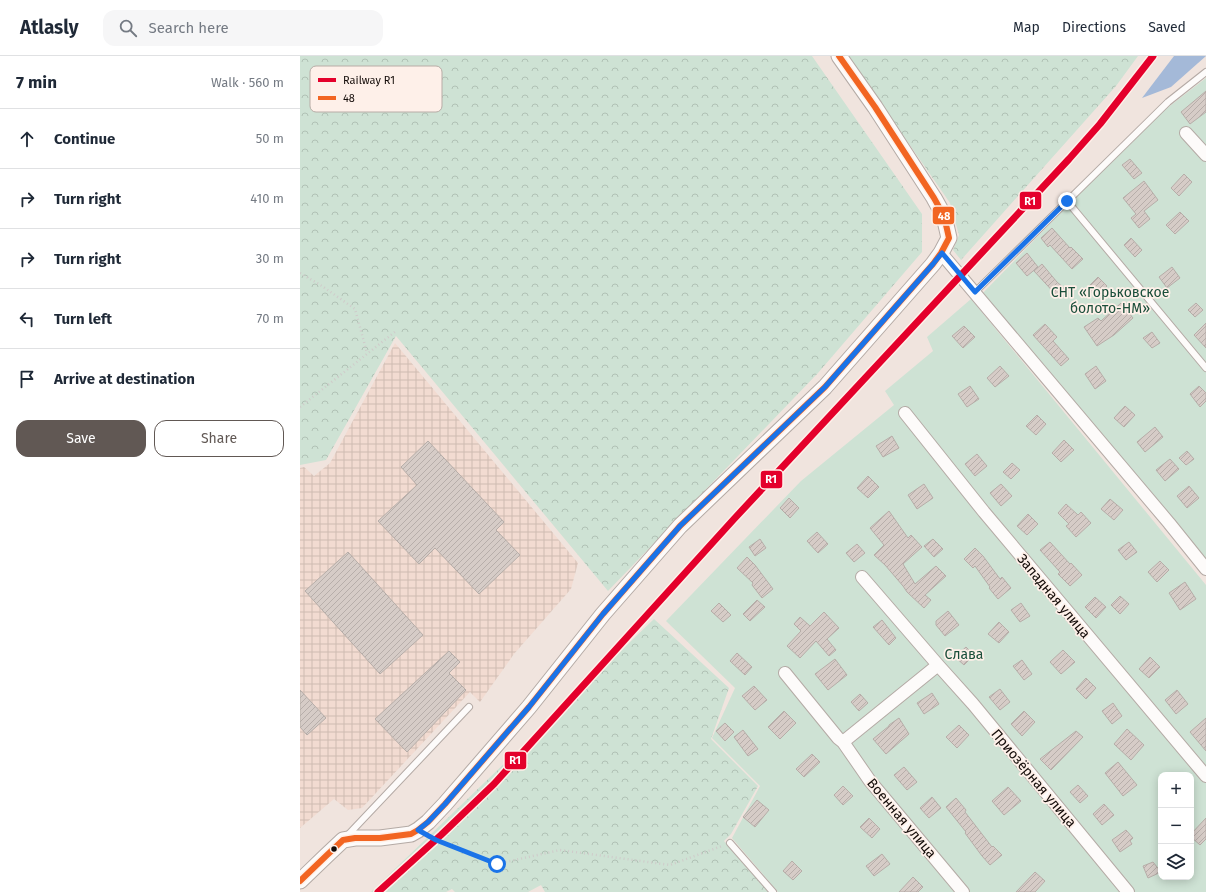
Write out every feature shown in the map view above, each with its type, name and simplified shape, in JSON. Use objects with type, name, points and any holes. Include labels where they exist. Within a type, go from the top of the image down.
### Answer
[{"type":"street","points":[[300,881],[344,840],[355,838],[380,838],[411,834],[428,822],[529,707],[603,614],[680,526],[825,387],[942,253],[948,238],[944,216],[875,106],[839,56]]},
{"type":"street","points":[[1186,133],[1206,155]]},
{"type":"street","points":[[942,253],[1206,569]]},
{"type":"street","name":"Западная улица","points":[[905,413],[984,512],[1206,776]]},
{"type":"street","name":"Приозёрная улица","points":[[862,576],[973,704],[1128,892]]},
{"type":"street","points":[[843,742],[938,665]]},
{"type":"street","name":"Военная улица","points":[[785,673],[838,738],[843,742],[870,781],[963,892]]},
{"type":"lane","points":[[975,292],[1168,102],[1206,72]]},
{"type":"lane","points":[[1067,201],[1206,368]]},
{"type":"lane","points":[[344,840],[469,707]]},
{"type":"lane","points":[[730,843],[774,892]]},
{"type":"path","points":[[300,273],[355,309],[367,353]]},
{"type":"path","points":[[300,407],[396,331]]},
{"type":"path","points":[[418,830],[436,840],[497,864],[560,850],[670,865],[730,843]]},
{"type":"shaded area","points":[[395,343],[578,563],[571,589],[514,654],[480,702],[470,692],[362,808],[348,810],[334,799],[300,828],[300,468],[304,467],[314,476],[330,463]]},
{"type":"green space","points":[[300,56],[812,56],[922,214],[922,252],[818,373],[608,591],[396,336],[326,460],[300,465]]},
{"type":"green space","points":[[848,56],[1138,56],[1116,86],[961,260],[953,250],[959,235],[950,203]]},
{"type":"green space","name":"СНТ «Горьковское болото-НМ»","points":[[1206,78],[1206,564],[981,295],[1149,122]]},
{"type":"green space","name":"Слава","points":[[971,299],[1206,585],[1206,892],[778,892],[732,838],[760,786],[712,738],[735,688],[666,621],[801,481],[894,405],[885,391],[933,351],[927,337]]},
{"type":"green space","points":[[654,619],[729,688],[711,739],[758,786],[731,834],[724,841],[770,892],[545,892],[541,885],[528,892],[455,892],[452,889],[446,892],[371,892]]},
{"type":"water","points":[[1174,56],[1206,56],[1171,87],[1142,98]]},
{"type":"building","points":[[1206,91],[1206,112],[1190,124],[1181,112]]},
{"type":"building","points":[[1130,159],[1142,173],[1134,179],[1122,165]]},
{"type":"building","points":[[1184,174],[1192,182],[1179,196],[1171,188]]},
{"type":"building","points":[[1144,181],[1158,200],[1144,211],[1150,219],[1139,228],[1131,218],[1136,214],[1123,198]]},
{"type":"building","points":[[1180,212],[1189,221],[1175,234],[1166,225]]},
{"type":"building","points":[[1052,228],[1070,248],[1071,247],[1083,259],[1072,269],[1050,245],[1048,247],[1041,238]]},
{"type":"building","points":[[1131,238],[1142,250],[1135,257],[1124,245]]},
{"type":"building","points":[[1027,253],[1038,267],[1027,276],[1016,263]]},
{"type":"building","points":[[1042,264],[1065,289],[1058,297],[1034,271]]},
{"type":"building","points":[[1172,267],[1180,278],[1167,288],[1159,277]]},
{"type":"building","points":[[1098,277],[1107,286],[1097,297],[1087,288]]},
{"type":"building","points":[[1121,303],[1133,318],[1114,335],[1097,346],[1084,327],[1098,318],[1101,321]]},
{"type":"building","points":[[1196,303],[1203,310],[1195,317],[1188,310]]},
{"type":"building","points":[[1206,323],[1206,348],[1194,335]]},
{"type":"building","points":[[1045,324],[1057,337],[1053,341],[1069,359],[1061,366],[1033,335]]},
{"type":"building","points":[[964,326],[975,337],[963,348],[952,336]]},
{"type":"building","points":[[1152,332],[1160,343],[1152,348],[1143,338]]},
{"type":"building","points":[[1000,366],[1009,376],[995,387],[987,378]]},
{"type":"building","points":[[1096,366],[1106,381],[1095,389],[1085,374]]},
{"type":"building","points":[[970,386],[979,399],[967,407],[958,394]]},
{"type":"building","points":[[1199,386],[1206,393],[1206,401],[1200,407],[1190,394]]},
{"type":"building","points":[[1125,406],[1135,415],[1124,427],[1114,418]]},
{"type":"building","points":[[1037,415],[1046,424],[1036,435],[1026,426]]},
{"type":"building","points":[[1155,427],[1163,437],[1145,452],[1137,442]]},
{"type":"building","points":[[892,436],[899,448],[883,457],[876,446]]},
{"type":"building","points":[[1064,440],[1074,450],[1061,462],[1052,453]]},
{"type":"building","points":[[428,441],[504,522],[496,530],[520,555],[479,594],[435,548],[419,564],[378,521],[417,485],[401,467]]},
{"type":"building","points":[[1187,451],[1194,459],[1186,465],[1179,458]]},
{"type":"building","points":[[977,454],[987,466],[975,476],[965,464]]},
{"type":"building","points":[[1170,459],[1179,469],[1165,481],[1156,470]]},
{"type":"building","points":[[1012,463],[1020,470],[1011,479],[1003,472]]},
{"type":"building","points":[[868,476],[879,487],[868,498],[857,488]]},
{"type":"building","points":[[924,484],[933,498],[917,509],[908,495]]},
{"type":"building","points":[[1001,484],[1012,496],[1001,506],[990,493]]},
{"type":"building","points":[[1189,486],[1199,498],[1187,508],[1177,496]]},
{"type":"building","points":[[789,498],[799,508],[790,518],[780,508]]},
{"type":"building","points":[[1110,499],[1123,510],[1114,520],[1101,509]]},
{"type":"building","points":[[1066,504],[1078,515],[1081,512],[1091,523],[1076,537],[1066,526],[1069,524],[1058,513]]},
{"type":"building","points":[[889,511],[908,538],[911,535],[922,547],[903,564],[915,584],[936,566],[946,576],[925,595],[931,600],[924,608],[907,592],[885,565],[874,555],[884,545],[870,528]]},
{"type":"building","points":[[1028,514],[1038,524],[1027,535],[1017,526]]},
{"type":"building","points":[[817,532],[828,544],[818,553],[807,541]]},
{"type":"building","points":[[760,539],[766,548],[755,556],[749,547]]},
{"type":"building","points":[[933,539],[943,549],[934,557],[924,546]]},
{"type":"building","points":[[1050,542],[1082,575],[1070,586],[1058,574],[1060,572],[1040,550]]},
{"type":"building","points":[[1129,542],[1137,552],[1126,560],[1118,550]]},
{"type":"building","points":[[857,544],[865,553],[854,562],[846,553]]},
{"type":"building","points":[[975,548],[983,556],[1000,579],[1002,577],[1011,588],[998,599],[975,566],[973,568],[964,559]]},
{"type":"building","points":[[348,552],[423,635],[380,674],[305,591]]},
{"type":"building","points":[[747,557],[773,589],[762,598],[752,585],[753,583],[737,568]]},
{"type":"building","points":[[1160,561],[1169,570],[1157,582],[1148,572]]},
{"type":"building","points":[[1185,582],[1196,599],[1180,610],[1169,593]]},
{"type":"building","points":[[1120,596],[1129,604],[1120,614],[1111,605]]},
{"type":"building","points":[[1095,597],[1106,607],[1096,618],[1085,607]]},
{"type":"building","points":[[757,600],[765,607],[750,621],[743,614]]},
{"type":"building","points":[[719,603],[731,615],[723,622],[711,611]]},
{"type":"building","points":[[1021,603],[1030,616],[1020,622],[1011,610]]},
{"type":"building","points":[[948,611],[959,625],[945,636],[936,625],[936,621]]},
{"type":"building","points":[[824,612],[839,628],[827,639],[836,650],[829,656],[816,641],[800,658],[787,646],[801,631],[794,624],[800,617],[810,626]]},
{"type":"building","points":[[882,620],[896,638],[889,645],[873,627]]},
{"type":"building","points":[[999,622],[1009,632],[999,643],[988,634]]},
{"type":"building","points":[[966,647],[974,655],[964,665],[955,657]]},
{"type":"building","points":[[1063,650],[1075,662],[1061,674],[1050,662]]},
{"type":"building","points":[[449,651],[460,662],[449,673],[466,690],[407,752],[375,719]]},
{"type":"building","points":[[737,653],[752,667],[745,675],[730,661]]},
{"type":"building","points":[[1150,657],[1160,667],[1149,678],[1139,669]]},
{"type":"building","points":[[835,659],[847,675],[828,690],[815,674]]},
{"type":"building","points":[[1022,660],[1032,674],[1024,680],[1013,666]]},
{"type":"building","points":[[1086,678],[1096,688],[1086,699],[1076,689]]},
{"type":"building","points":[[754,686],[767,700],[755,710],[742,696]]},
{"type":"building","points":[[1000,689],[1010,702],[1000,710],[989,697]]},
{"type":"building","points":[[300,690],[326,718],[307,735],[300,727]]},
{"type":"building","points":[[1177,690],[1188,704],[1176,714],[1165,700]]},
{"type":"building","points":[[932,693],[939,704],[924,714],[917,703]]},
{"type":"building","points":[[860,694],[868,703],[859,711],[851,702]]},
{"type":"building","points":[[1113,703],[1122,716],[1112,724],[1102,711]]},
{"type":"building","points":[[784,711],[796,723],[780,739],[768,727]]},
{"type":"building","points":[[1024,711],[1035,722],[1022,736],[1011,724]]},
{"type":"building","points":[[899,718],[909,734],[886,754],[873,739]]},
{"type":"building","points":[[1206,718],[1206,751],[1190,732]]},
{"type":"building","points":[[725,723],[734,732],[725,741],[716,731]]},
{"type":"building","points":[[959,725],[969,735],[957,748],[946,737]]},
{"type":"building","points":[[1127,729],[1144,745],[1131,760],[1114,744]]},
{"type":"building","points":[[743,730],[758,749],[748,756],[734,737]]},
{"type":"building","points":[[1076,731],[1083,737],[1051,770],[1040,759]]},
{"type":"building","points":[[812,754],[820,762],[804,777],[796,769]]},
{"type":"building","points":[[1118,762],[1137,785],[1123,796],[1105,773]]},
{"type":"building","points":[[904,767],[917,782],[907,790],[894,775]]},
{"type":"building","points":[[1078,785],[1088,796],[1080,803],[1070,792]]},
{"type":"building","points":[[843,786],[853,796],[843,805],[834,795]]},
{"type":"building","points":[[1008,787],[1021,801],[1004,815],[992,801]]},
{"type":"building","points":[[932,797],[941,808],[929,818],[920,808]]},
{"type":"building","points":[[956,798],[992,847],[993,846],[1002,855],[990,865],[946,807]]},
{"type":"building","points":[[757,800],[769,810],[755,827],[743,817]]},
{"type":"building","points":[[1104,804],[1114,815],[1102,825],[1093,814]]},
{"type":"building","points":[[869,818],[880,829],[872,838],[860,827]]},
{"type":"building","points":[[1206,818],[1206,839],[1200,845],[1194,840],[1194,831]]},
{"type":"building","points":[[1126,830],[1133,838],[1130,841],[1132,844],[1120,852],[1112,840]]},
{"type":"building","points":[[882,854],[890,864],[874,876],[866,866]]},
{"type":"building","points":[[792,861],[802,871],[793,880],[783,871]]},
{"type":"building","points":[[1153,862],[1158,868],[1158,873],[1148,878],[1143,866]]},
{"type":"building","points":[[1035,872],[1045,881],[1035,892],[1016,892]]},
{"type":"building","points":[[913,877],[923,887],[918,892],[899,892]]},
{"type":"rail line","name":"R1","points":[[378,892],[441,835],[494,784],[734,519],[1069,159],[1100,124],[1153,56]]},
{"type":"transit line","name":"48","points":[[300,881],[343,840],[355,838],[380,838],[411,834],[428,822],[529,707],[603,614],[680,526],[825,387],[941,253],[949,238],[944,216],[875,107],[839,56]]},
{"type":"route","points":[[497,864],[436,840],[418,830],[445,804],[529,707],[603,614],[680,526],[825,387],[942,253],[975,292],[1067,201]]}]
